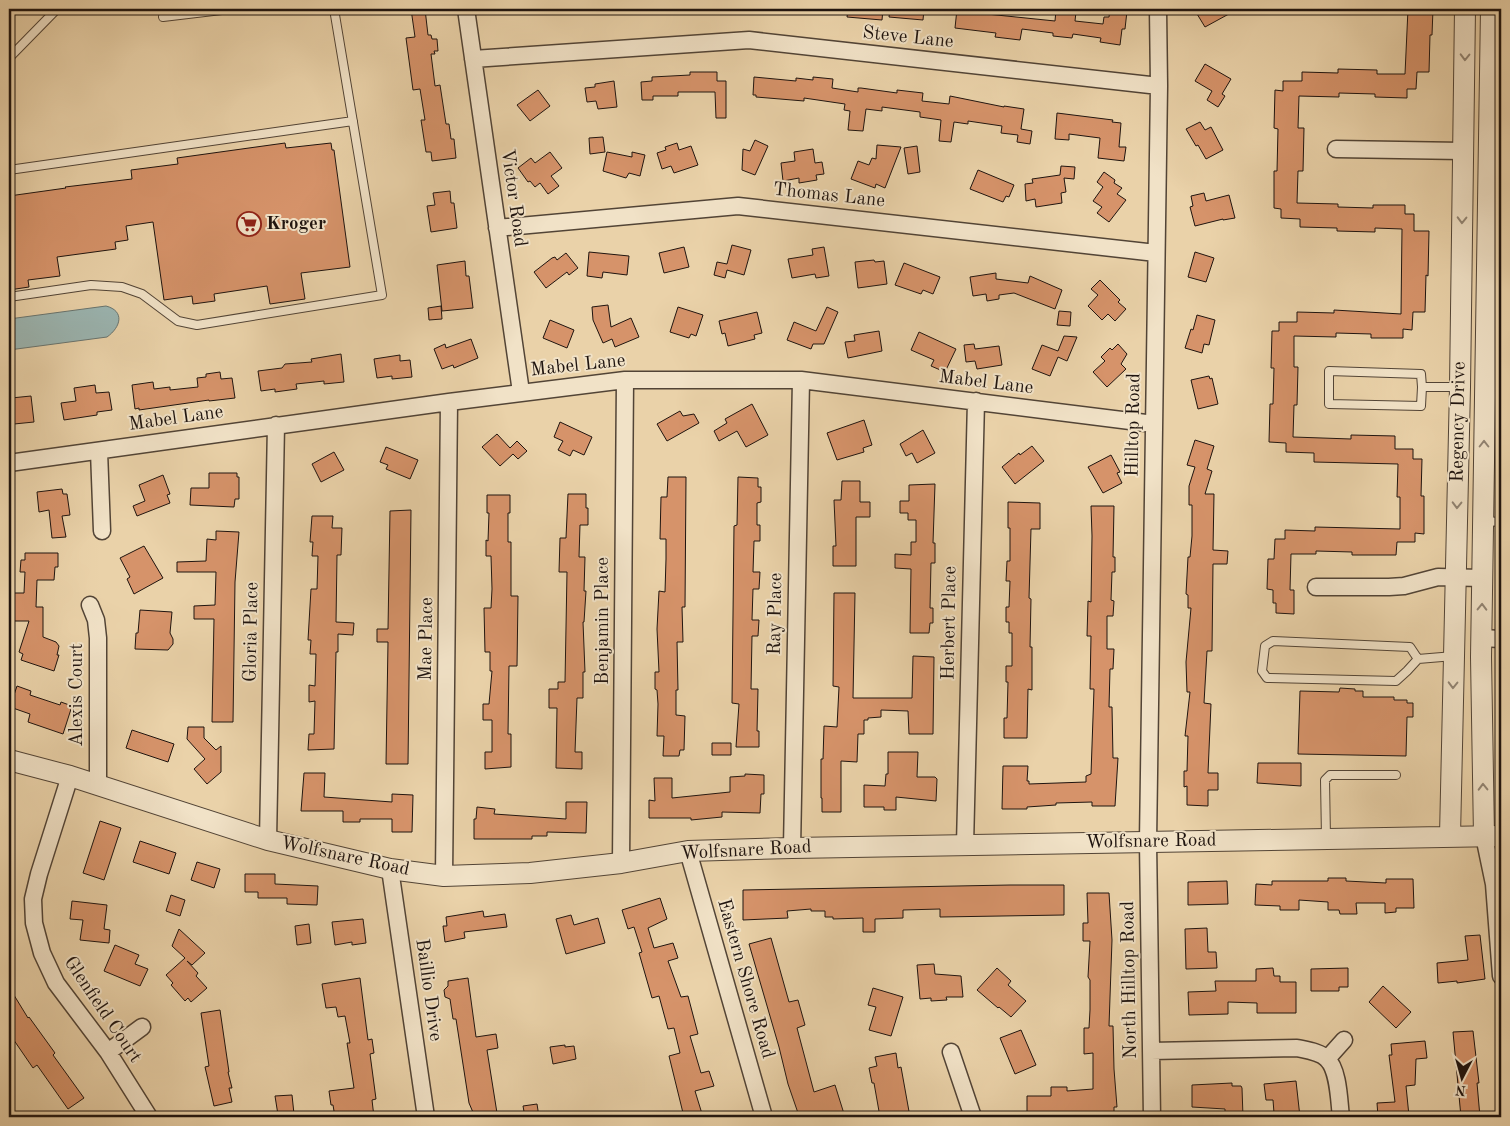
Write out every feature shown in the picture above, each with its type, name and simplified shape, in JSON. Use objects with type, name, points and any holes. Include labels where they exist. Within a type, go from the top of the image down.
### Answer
[{"type":"street","name":"Victor Road","points":[[466,9],[521,392]]},
{"type":"street","name":"Hilltop Road","points":[[1148,842],[1159,86],[1158,9]]},
{"type":"street","name":"Regency Drive","points":[[1450,836],[1466,9]]},
{"type":"street","name":"Regency Drive","points":[[1491,9],[1495,153],[1494,303],[1484,387],[1492,521],[1482,578],[1481,647],[1492,836]]},
{"type":"street","name":"Steve Lane","points":[[473,59],[749,40],[1159,86]]},
{"type":"street","points":[[1336,149],[1495,153]]},
{"type":"street","name":"Thomas Lane","points":[[497,228],[738,206],[1156,254]]},
{"type":"street","name":"Mabel Lane","points":[[9,463],[276,425],[625,380],[801,380],[1154,424]]},
{"type":"street","name":"Benjamin Place","points":[[621,863],[625,380]]},
{"type":"street","name":"Ray Place","points":[[792,848],[801,380]]},
{"type":"street","points":[[1460,387],[1484,387]]},
{"type":"street","name":"Mae Place","points":[[444,876],[449,402]]},
{"type":"street","name":"Herbert Place","points":[[965,845],[976,402]]},
{"type":"street","name":"Gloria Place","points":[[268,840],[276,425]]},
{"type":"street","points":[[99,451],[102,531]]},
{"type":"street","points":[[1316,587],[1388,588],[1438,577],[1482,578]]},
{"type":"street","name":"Alexis Court","points":[[90,605],[96,620],[98,638],[98,785]]},
{"type":"street","points":[[1454,656],[1501,638]]},
{"type":"street","name":"Wolfsnare Road","points":[[9,760],[70,776],[268,840],[390,869],[444,876],[530,873],[621,863],[688,851],[1492,836]]},
{"type":"street","name":"Glenfield Court","points":[[70,776],[33,898],[34,923],[42,953],[56,983],[108,1052],[149,1117]]},
{"type":"street","points":[[1492,836],[1501,976]]},
{"type":"street","name":"North Hilltop Road","points":[[1148,842],[1152,1117]]},
{"type":"street","name":"Eastern Shore Road","points":[[688,851],[764,1117]]},
{"type":"street","name":"Baillio Drive","points":[[390,869],[426,1117]]},
{"type":"street","points":[[108,1052],[142,1027]]},
{"type":"street","points":[[1327,1059],[1344,1040]]},
{"type":"street","points":[[1151,1051],[1297,1048],[1327,1059],[1336,1076],[1340,1117]]},
{"type":"street","points":[[951,1052],[973,1117]]},
{"type":"lane","points":[[9,58],[57,9]]},
{"type":"lane","points":[[163,17],[180,12],[230,9]]},
{"type":"lane","points":[[9,297],[91,285],[122,287],[142,294],[178,320],[197,325],[382,295],[334,9]]},
{"type":"lane","points":[[1491,9],[1501,10]]},
{"type":"lane","points":[[9,170],[353,121]]},
{"type":"lane","points":[[1329,371],[1421,374],[1422,387],[1421,406],[1329,404],[1329,371]]},
{"type":"lane","points":[[1422,387],[1460,387]]},
{"type":"lane","points":[[1418,659],[1410,647],[1273,641],[1265,646],[1262,672],[1267,678],[1396,681],[1418,659],[1454,656]]},
{"type":"lane","points":[[1326,838],[1325,780],[1330,775],[1396,775]]},
{"type":"water","points":[[106,306],[116,312],[119,320],[115,329],[107,337],[9,350],[9,319]]},
{"type":"building","points":[[411,9],[425,9],[428,35],[431,35],[432,39],[437,39],[438,51],[434,51],[435,54],[431,54],[435,86],[440,85],[446,124],[449,124],[451,139],[454,139],[456,158],[432,161],[431,152],[426,152],[421,120],[425,120],[420,89],[413,90],[406,38],[415,37]]},
{"type":"building","points":[[848,9],[883,9],[882,20],[847,17]]},
{"type":"building","points":[[890,9],[924,9],[923,20],[889,17]]},
{"type":"building","points":[[957,9],[977,9],[977,13],[1055,21],[1056,10],[1076,12],[1075,21],[1103,24],[1104,17],[1109,17],[1110,9],[1127,11],[1125,29],[1122,29],[1120,45],[1100,42],[1101,38],[1073,34],[1072,38],[1053,36],[1053,33],[1022,29],[1020,40],[995,37],[996,33],[955,28]]},
{"type":"building","points":[[1194,9],[1238,9],[1205,27]]},
{"type":"building","points":[[1408,9],[1433,9],[1429,72],[1417,72],[1416,89],[1407,89],[1407,98],[1375,97],[1375,94],[1339,93],[1339,97],[1299,96],[1298,128],[1304,128],[1303,171],[1298,171],[1297,203],[1338,204],[1338,207],[1373,208],[1373,205],[1405,205],[1405,214],[1414,214],[1414,231],[1429,231],[1425,312],[1413,312],[1412,330],[1403,329],[1403,338],[1371,338],[1371,334],[1336,333],[1336,337],[1294,336],[1294,367],[1298,367],[1297,405],[1294,405],[1293,437],[1351,439],[1351,435],[1395,436],[1395,449],[1413,449],[1413,459],[1422,459],[1421,496],[1424,496],[1424,534],[1415,533],[1415,542],[1397,542],[1396,555],[1352,555],[1352,552],[1316,551],[1316,554],[1291,554],[1290,590],[1294,590],[1294,614],[1276,613],[1276,603],[1273,603],[1273,590],[1267,589],[1268,559],[1274,559],[1275,539],[1285,539],[1285,530],[1315,531],[1315,527],[1400,529],[1400,497],[1397,497],[1398,464],[1314,462],[1314,453],[1286,452],[1286,443],[1269,442],[1270,404],[1273,404],[1274,368],[1271,368],[1272,331],[1279,331],[1279,322],[1297,322],[1297,312],[1334,313],[1334,310],[1401,314],[1402,229],[1375,228],[1375,232],[1337,231],[1337,228],[1300,227],[1300,219],[1281,218],[1281,209],[1274,208],[1274,171],[1277,171],[1278,129],[1274,128],[1275,90],[1283,91],[1283,81],[1302,81],[1302,72],[1338,73],[1338,69],[1377,70],[1377,74],[1405,74]]},
{"type":"building","points":[[1205,64],[1231,79],[1222,94],[1225,96],[1218,107],[1207,100],[1212,91],[1195,81]]},
{"type":"building","points":[[690,72],[717,72],[717,81],[726,81],[726,118],[716,118],[715,92],[678,92],[678,96],[653,96],[653,100],[642,100],[641,82],[652,81],[652,77],[690,75]]},
{"type":"building","points":[[754,77],[796,81],[796,78],[813,80],[813,77],[833,79],[832,88],[858,92],[858,88],[897,93],[897,90],[923,93],[922,101],[949,104],[950,96],[1024,109],[1021,129],[1032,131],[1030,144],[1017,142],[1018,135],[1001,133],[1002,126],[968,121],[968,124],[954,122],[951,142],[939,141],[941,120],[920,117],[920,112],[882,107],[882,111],[866,109],[863,131],[848,130],[850,111],[844,110],[845,104],[804,98],[804,101],[756,97],[756,95],[753,95]]},
{"type":"building","points":[[614,81],[617,107],[598,109],[596,101],[587,102],[585,88],[595,87],[595,84]]},
{"type":"building","points":[[538,90],[550,106],[530,121],[517,105]]},
{"type":"building","points":[[1057,113],[1113,120],[1112,122],[1121,123],[1119,147],[1126,147],[1124,161],[1098,158],[1100,138],[1069,134],[1069,140],[1055,139]]},
{"type":"building","points":[[1200,122],[1205,130],[1211,127],[1223,150],[1206,159],[1186,129]]},
{"type":"building","points":[[603,137],[605,152],[590,154],[589,138]]},
{"type":"building","points":[[755,140],[768,146],[755,175],[742,170],[743,149],[750,151]]},
{"type":"building","name":"Kroger","points":[[285,143],[286,148],[331,143],[332,150],[334,150],[350,267],[301,273],[305,299],[270,304],[267,286],[214,294],[215,301],[193,304],[192,296],[164,300],[153,222],[126,226],[128,240],[115,242],[116,249],[57,257],[60,276],[28,280],[29,287],[9,290],[9,196],[132,179],[131,170],[178,164],[177,158]]},
{"type":"building","points":[[677,143],[679,150],[691,146],[698,165],[674,173],[671,166],[662,169],[657,153],[666,150],[665,147]]},
{"type":"building","points":[[877,145],[901,147],[885,188],[876,184],[875,188],[851,179],[858,161],[869,165],[872,158],[876,159]]},
{"type":"building","points":[[917,146],[920,172],[908,174],[904,148]]},
{"type":"building","points":[[813,149],[815,163],[822,162],[824,174],[816,175],[817,180],[799,183],[799,178],[783,181],[781,163],[795,161],[794,152]]},
{"type":"building","points":[[550,152],[562,168],[551,176],[559,186],[548,194],[540,183],[535,187],[530,181],[528,182],[518,168],[531,158],[535,163]]},
{"type":"building","points":[[607,152],[632,157],[632,152],[645,155],[640,176],[629,173],[626,178],[603,171]]},
{"type":"building","points":[[1061,166],[1075,167],[1074,179],[1064,178],[1066,192],[1061,193],[1062,203],[1036,207],[1035,199],[1026,201],[1025,184],[1033,183],[1032,179],[1060,175]]},
{"type":"building","points":[[978,170],[1014,185],[1009,197],[1006,196],[1003,202],[970,189]]},
{"type":"building","points":[[1104,172],[1115,180],[1114,183],[1122,188],[1117,194],[1126,200],[1109,222],[1097,213],[1102,207],[1093,201],[1103,187],[1097,182]]},
{"type":"building","points":[[450,191],[451,203],[454,203],[457,228],[431,232],[427,206],[435,205],[433,193]]},
{"type":"building","points":[[1204,193],[1206,201],[1229,195],[1235,218],[1195,226],[1190,207],[1193,206],[1191,196]]},
{"type":"building","points":[[732,245],[751,250],[744,275],[727,270],[725,278],[714,275],[717,262],[727,264]]},
{"type":"building","points":[[684,247],[689,267],[664,273],[659,253]]},
{"type":"building","points":[[824,247],[829,276],[816,278],[815,274],[792,278],[788,259],[813,255],[812,249]]},
{"type":"building","points":[[589,252],[629,256],[627,275],[603,272],[602,278],[587,276]]},
{"type":"building","points":[[1195,252],[1214,258],[1206,282],[1188,277]]},
{"type":"building","points":[[566,253],[578,268],[569,275],[567,272],[546,288],[534,272],[552,258],[555,257],[557,260]]},
{"type":"building","points":[[874,260],[875,262],[884,261],[887,284],[858,288],[855,262]]},
{"type":"building","points":[[465,261],[466,276],[469,276],[473,308],[442,311],[437,265]]},
{"type":"building","points":[[904,263],[940,277],[933,294],[923,290],[921,294],[895,285]]},
{"type":"building","points":[[996,273],[996,279],[1028,283],[1030,276],[1062,290],[1055,309],[1014,293],[999,295],[999,299],[987,301],[986,294],[973,296],[970,277]]},
{"type":"building","points":[[1100,280],[1120,300],[1118,302],[1126,309],[1115,321],[1108,314],[1102,320],[1088,306],[1098,295],[1091,289]]},
{"type":"building","points":[[608,305],[611,327],[631,318],[639,337],[615,347],[612,339],[603,343],[593,320],[592,307]]},
{"type":"building","points":[[441,306],[442,319],[429,320],[428,308]]},
{"type":"building","points":[[678,307],[703,315],[696,336],[691,334],[689,338],[670,332]]},
{"type":"building","points":[[827,307],[838,312],[824,344],[813,344],[811,349],[787,340],[794,322],[816,331]]},
{"type":"building","points":[[1059,311],[1071,312],[1070,326],[1057,325]]},
{"type":"building","points":[[757,312],[762,333],[754,335],[755,339],[728,346],[725,333],[722,334],[719,321]]},
{"type":"building","points":[[1197,315],[1215,320],[1209,345],[1204,344],[1202,353],[1185,348]]},
{"type":"building","points":[[550,320],[574,330],[567,348],[543,338]]},
{"type":"building","points":[[879,331],[882,351],[848,358],[845,342],[855,341],[854,335]]},
{"type":"building","points":[[919,332],[956,349],[945,372],[931,366],[934,360],[911,350]]},
{"type":"building","points":[[1064,336],[1077,337],[1067,361],[1058,357],[1050,376],[1032,369],[1042,345],[1058,351]]},
{"type":"building","points":[[471,339],[478,358],[454,368],[453,365],[442,369],[434,349],[445,344],[446,348]]},
{"type":"building","points":[[974,344],[975,349],[999,346],[1002,365],[977,369],[975,361],[966,362],[964,345]]},
{"type":"building","points":[[1118,344],[1127,354],[1121,364],[1126,369],[1107,387],[1093,372],[1105,361],[1101,357],[1110,348],[1112,350]]},
{"type":"building","points":[[341,354],[344,382],[324,384],[324,381],[296,384],[297,389],[275,392],[275,389],[261,391],[258,371],[282,368],[285,364],[312,362],[311,359]]},
{"type":"building","points":[[400,355],[400,361],[410,360],[412,377],[392,379],[392,376],[377,378],[374,359]]},
{"type":"building","points":[[220,372],[221,379],[232,378],[235,398],[135,409],[132,385],[153,382],[154,389],[170,387],[170,390],[198,387],[197,378],[206,377],[206,374]]},
{"type":"building","points":[[1209,376],[1210,379],[1212,378],[1218,404],[1198,409],[1191,380]]},
{"type":"building","points":[[95,385],[96,393],[109,392],[112,410],[97,412],[97,415],[64,420],[61,403],[76,401],[74,388]]},
{"type":"building","points":[[31,396],[34,422],[14,424],[14,421],[9,422],[9,408],[12,407],[11,398]]},
{"type":"building","points":[[752,404],[768,435],[746,447],[737,431],[719,441],[714,431],[727,423],[725,419]]},
{"type":"building","points":[[680,411],[683,416],[694,414],[699,423],[667,441],[657,424]]},
{"type":"building","points":[[864,420],[872,445],[863,448],[864,452],[837,460],[827,433]]},
{"type":"building","points":[[560,422],[592,437],[584,455],[573,450],[570,456],[558,450],[563,441],[554,437]]},
{"type":"building","points":[[923,430],[935,453],[917,463],[912,453],[906,456],[900,444]]},
{"type":"building","points":[[497,434],[510,448],[517,441],[527,451],[518,459],[513,454],[500,466],[482,447]]},
{"type":"building","points":[[1195,440],[1214,446],[1207,469],[1212,471],[1205,494],[1214,494],[1213,550],[1228,551],[1227,564],[1213,564],[1212,651],[1207,651],[1204,703],[1211,704],[1208,773],[1218,773],[1218,790],[1208,790],[1208,806],[1187,805],[1187,786],[1184,787],[1184,771],[1187,771],[1188,736],[1185,736],[1190,692],[1187,692],[1186,662],[1191,608],[1188,608],[1188,595],[1186,594],[1188,557],[1190,557],[1192,536],[1192,505],[1189,505],[1189,486],[1195,467],[1187,465]]},
{"type":"building","points":[[1032,446],[1044,461],[1015,484],[1002,467],[1019,453],[1020,455]]},
{"type":"building","points":[[386,447],[418,460],[410,479],[386,469],[388,465],[380,462]]},
{"type":"building","points":[[334,452],[344,470],[321,482],[312,464]]},
{"type":"building","points":[[1111,455],[1120,472],[1117,473],[1122,483],[1103,493],[1088,467]]},
{"type":"building","points":[[209,473],[237,473],[237,477],[239,477],[239,499],[235,499],[234,507],[190,505],[191,488],[209,488]]},
{"type":"building","points":[[163,475],[170,494],[167,495],[170,503],[137,516],[133,506],[145,501],[139,485]]},
{"type":"building","points":[[668,477],[686,477],[685,607],[682,607],[683,642],[677,642],[678,690],[676,690],[676,715],[685,716],[684,750],[680,750],[679,756],[663,756],[664,736],[657,736],[658,704],[657,690],[655,689],[655,672],[659,672],[657,629],[659,591],[665,592],[666,539],[660,539],[661,497],[667,497]]},
{"type":"building","points":[[738,477],[758,478],[758,487],[761,487],[761,502],[757,503],[757,525],[760,525],[760,541],[754,541],[753,572],[760,572],[759,589],[753,589],[752,620],[759,620],[758,636],[752,636],[751,689],[758,689],[757,731],[759,731],[759,747],[736,747],[739,704],[732,703],[734,526],[737,525]]},
{"type":"building","points":[[842,481],[860,481],[860,502],[870,502],[870,517],[856,517],[856,566],[833,566],[833,546],[836,546],[834,500],[841,500]]},
{"type":"building","points":[[935,484],[933,543],[935,543],[935,563],[931,563],[930,608],[933,608],[933,623],[930,623],[929,633],[910,633],[911,569],[895,568],[895,554],[911,555],[911,542],[916,542],[916,520],[908,520],[908,513],[900,513],[900,501],[909,501],[909,485]]},
{"type":"building","points":[[62,489],[63,494],[67,494],[70,515],[62,516],[66,537],[52,538],[49,510],[39,512],[37,492]]},
{"type":"building","points":[[568,494],[586,494],[586,508],[588,508],[588,525],[580,525],[579,557],[585,557],[584,591],[586,591],[583,622],[585,672],[583,672],[583,698],[577,698],[575,752],[582,752],[582,769],[556,768],[557,708],[549,708],[549,689],[558,689],[558,682],[565,682],[567,572],[559,572],[560,538],[566,538]]},
{"type":"building","points":[[487,495],[510,495],[508,542],[511,542],[511,596],[518,596],[517,666],[509,666],[508,734],[511,734],[511,767],[485,769],[485,752],[492,752],[492,720],[483,720],[483,704],[489,704],[492,671],[490,671],[490,652],[485,652],[484,608],[491,608],[492,589],[491,556],[486,556],[489,513],[487,513]]},
{"type":"building","points":[[1008,502],[1040,503],[1040,529],[1031,529],[1029,598],[1031,599],[1030,647],[1032,647],[1032,690],[1028,689],[1027,738],[1004,738],[1004,718],[1007,718],[1008,682],[1006,682],[1006,666],[1012,666],[1012,633],[1009,633],[1009,622],[1006,622],[1006,607],[1009,607],[1010,581],[1006,581],[1007,561],[1010,561]]},
{"type":"building","points":[[1091,506],[1114,506],[1113,557],[1115,557],[1115,572],[1112,572],[1111,600],[1114,601],[1113,616],[1107,616],[1107,649],[1114,649],[1113,669],[1110,669],[1109,707],[1112,707],[1113,758],[1118,758],[1115,806],[1092,806],[1092,802],[1056,803],[1056,805],[1027,807],[1027,809],[1002,809],[1003,766],[1028,766],[1027,781],[1029,781],[1029,784],[1086,782],[1086,776],[1091,774],[1094,689],[1090,689],[1091,636],[1087,636],[1088,601],[1091,602]]},
{"type":"building","points":[[411,510],[408,764],[386,764],[388,642],[377,642],[377,629],[388,629],[390,511]]},
{"type":"building","points":[[312,516],[333,516],[332,528],[342,528],[341,555],[337,555],[336,622],[354,623],[353,635],[338,634],[334,749],[308,750],[309,734],[314,734],[315,701],[309,702],[309,685],[315,686],[316,654],[310,654],[311,640],[308,640],[311,589],[317,589],[318,556],[312,556],[313,542],[310,542]]},
{"type":"building","points":[[216,531],[239,532],[235,582],[233,722],[212,722],[214,619],[194,619],[194,606],[215,605],[216,572],[177,572],[177,562],[206,561],[207,539],[216,540]]},
{"type":"building","points":[[144,546],[163,578],[134,594],[127,579],[130,577],[120,558]]},
{"type":"building","points":[[25,553],[58,553],[58,567],[55,567],[54,580],[37,580],[36,607],[43,607],[43,637],[56,642],[59,646],[57,655],[59,655],[54,671],[21,660],[23,654],[19,652],[29,621],[9,621],[9,593],[24,593],[25,572],[20,572],[21,560],[25,560]]},
{"type":"building","points":[[834,593],[855,593],[853,698],[912,698],[913,656],[934,657],[933,734],[909,734],[908,711],[881,710],[881,717],[864,720],[864,734],[858,734],[857,762],[841,761],[841,812],[822,812],[821,759],[823,759],[824,726],[837,727],[839,687],[833,686]]},
{"type":"building","points":[[140,610],[172,612],[170,633],[173,644],[168,650],[135,649]]},
{"type":"building","points":[[17,686],[31,691],[30,695],[60,705],[61,702],[72,706],[63,734],[28,722],[30,714],[10,707]]},
{"type":"building","points":[[1340,688],[1363,691],[1363,697],[1394,697],[1394,700],[1407,700],[1407,703],[1413,703],[1413,717],[1407,717],[1406,756],[1298,754],[1300,691],[1339,692]]},
{"type":"building","points":[[188,727],[204,727],[204,738],[216,750],[221,746],[221,772],[207,784],[194,769],[205,759],[187,739]]},
{"type":"building","points":[[132,730],[174,744],[168,762],[126,748]]},
{"type":"building","points":[[712,743],[731,743],[731,755],[712,755]]},
{"type":"building","points":[[888,752],[918,752],[917,777],[935,777],[937,779],[936,801],[896,797],[896,810],[884,810],[884,807],[864,807],[864,785],[885,786],[886,774],[888,774]]},
{"type":"building","points":[[1258,763],[1301,763],[1301,786],[1257,783]]},
{"type":"building","points":[[304,773],[325,773],[324,797],[392,802],[392,794],[413,795],[412,832],[392,832],[392,819],[360,819],[360,822],[343,822],[343,811],[301,811]]},
{"type":"building","points":[[745,774],[764,775],[764,794],[761,794],[760,813],[722,812],[722,817],[691,820],[691,818],[649,818],[649,800],[655,801],[654,778],[672,778],[672,798],[730,792],[730,777],[745,776]]},
{"type":"building","points":[[566,802],[587,802],[586,833],[547,832],[547,836],[532,836],[532,839],[474,839],[474,819],[476,819],[477,807],[495,809],[494,814],[566,819]]},
{"type":"building","points":[[100,821],[121,828],[104,880],[83,873]]},
{"type":"building","points":[[140,841],[176,853],[169,874],[133,862]]},
{"type":"building","points":[[197,862],[220,869],[214,888],[191,880]]},
{"type":"building","points":[[245,874],[275,874],[275,884],[318,886],[317,905],[287,904],[287,898],[258,898],[258,892],[245,892]]},
{"type":"building","points":[[1328,878],[1346,878],[1346,881],[1386,883],[1386,879],[1413,879],[1414,908],[1396,908],[1396,912],[1385,913],[1385,903],[1356,903],[1357,914],[1340,914],[1339,910],[1328,910],[1328,902],[1299,900],[1299,910],[1280,910],[1280,906],[1255,905],[1256,884],[1272,885],[1272,881],[1328,881]]},
{"type":"building","points":[[1227,881],[1228,904],[1188,905],[1188,882]]},
{"type":"building","points":[[1064,885],[1064,915],[940,917],[940,909],[903,910],[903,918],[875,919],[875,932],[863,932],[863,918],[833,919],[833,917],[825,917],[825,911],[811,911],[811,909],[787,911],[788,918],[743,920],[743,890]]},
{"type":"building","points":[[1087,893],[1109,893],[1112,940],[1109,1026],[1113,1026],[1117,1107],[1114,1107],[1114,1116],[1027,1117],[1027,1096],[1051,1096],[1051,1087],[1067,1087],[1067,1091],[1093,1089],[1093,1053],[1084,1054],[1084,1028],[1089,1028],[1090,1010],[1090,980],[1088,977],[1090,941],[1083,941],[1083,923],[1088,923]]},
{"type":"building","points":[[171,895],[185,900],[180,916],[166,911]]},
{"type":"building","points":[[660,898],[667,919],[648,928],[654,948],[673,943],[678,958],[668,961],[681,997],[688,996],[698,1034],[690,1036],[701,1073],[709,1071],[714,1086],[695,1091],[703,1117],[684,1117],[669,1056],[680,1053],[674,1028],[668,1029],[659,996],[652,998],[639,953],[642,952],[634,927],[628,929],[622,910]]},
{"type":"building","points":[[72,901],[107,905],[104,929],[110,930],[109,943],[80,940],[83,920],[70,919]]},
{"type":"building","points":[[483,911],[484,917],[505,914],[507,927],[464,932],[465,938],[445,942],[443,926],[447,926],[446,917]]},
{"type":"building","points":[[571,915],[574,925],[598,918],[605,943],[566,954],[556,919]]},
{"type":"building","points":[[363,919],[366,943],[352,945],[352,942],[335,945],[332,922]]},
{"type":"building","points":[[309,924],[311,943],[297,945],[295,926]]},
{"type":"building","points":[[1207,928],[1208,952],[1216,952],[1217,968],[1186,969],[1185,929]]},
{"type":"building","points":[[179,929],[205,953],[192,965],[187,961],[198,973],[196,976],[207,988],[191,1002],[188,998],[185,1001],[171,985],[173,983],[166,975],[185,958],[172,946]]},
{"type":"building","points":[[1480,935],[1485,979],[1457,983],[1457,981],[1438,983],[1437,963],[1468,960],[1465,936]]},
{"type":"building","points":[[771,938],[789,1002],[798,1000],[805,1025],[797,1028],[814,1092],[835,1085],[845,1117],[802,1117],[798,1113],[788,1084],[749,944]]},
{"type":"building","points":[[115,945],[139,955],[135,964],[148,969],[140,986],[104,971]]},
{"type":"building","points":[[934,964],[935,974],[961,976],[963,997],[946,997],[947,1000],[931,1001],[931,998],[920,999],[917,965]]},
{"type":"building","points":[[997,968],[1011,981],[1008,985],[1026,1001],[1011,1017],[977,990]]},
{"type":"building","points":[[1273,968],[1274,976],[1280,976],[1280,982],[1296,982],[1296,1013],[1257,1013],[1257,1003],[1228,1002],[1228,1014],[1189,1015],[1188,992],[1216,991],[1215,981],[1256,981],[1256,969]]},
{"type":"building","points":[[1348,968],[1348,987],[1339,987],[1339,991],[1311,991],[1311,969]]},
{"type":"building","points":[[360,978],[368,1040],[372,1039],[374,1053],[370,1054],[376,1099],[372,1100],[374,1117],[335,1117],[329,1091],[354,1088],[347,1043],[350,1043],[345,1016],[338,1017],[336,1007],[326,1008],[322,984]]},
{"type":"building","points":[[468,978],[476,1037],[496,1034],[498,1048],[487,1050],[497,1113],[475,1117],[469,1103],[456,1019],[453,1019],[450,999],[445,997],[444,990],[448,986],[448,981]]},
{"type":"building","points":[[1383,986],[1411,1012],[1396,1028],[1369,1002]]},
{"type":"building","points":[[9,987],[28,1018],[55,1053],[53,1055],[84,1098],[68,1109],[37,1065],[33,1068],[9,1033]]},
{"type":"building","points":[[873,988],[903,997],[891,1036],[869,1030],[876,1007],[868,1005]]},
{"type":"building","points":[[220,1010],[228,1072],[232,1088],[229,1088],[232,1102],[214,1106],[205,1067],[209,1066],[201,1013]]},
{"type":"building","points":[[1021,1030],[1036,1065],[1015,1074],[1000,1038]]},
{"type":"building","points":[[1473,1031],[1479,1083],[1477,1083],[1480,1117],[1461,1117],[1453,1032]]},
{"type":"building","points":[[1425,1041],[1427,1058],[1416,1059],[1415,1085],[1406,1086],[1409,1116],[1378,1117],[1377,1103],[1395,1102],[1389,1055],[1392,1055],[1391,1044]]},
{"type":"building","points":[[565,1045],[565,1047],[574,1046],[576,1059],[553,1064],[550,1047]]},
{"type":"building","points":[[896,1053],[898,1068],[901,1067],[910,1117],[880,1117],[874,1083],[872,1083],[869,1068],[877,1066],[875,1057]]},
{"type":"building","points":[[1296,1081],[1300,1117],[1279,1117],[1274,1113],[1273,1100],[1266,1100],[1264,1084]]},
{"type":"building","points":[[1232,1083],[1232,1086],[1241,1086],[1242,1088],[1243,1117],[1225,1117],[1225,1109],[1192,1107],[1192,1085]]},
{"type":"building","points":[[292,1095],[294,1114],[278,1115],[275,1096]]},
{"type":"building","points":[[537,1104],[539,1117],[525,1117],[523,1106]]},
{"type":"place","name":"Kroger","points":[[249,224]]}]
